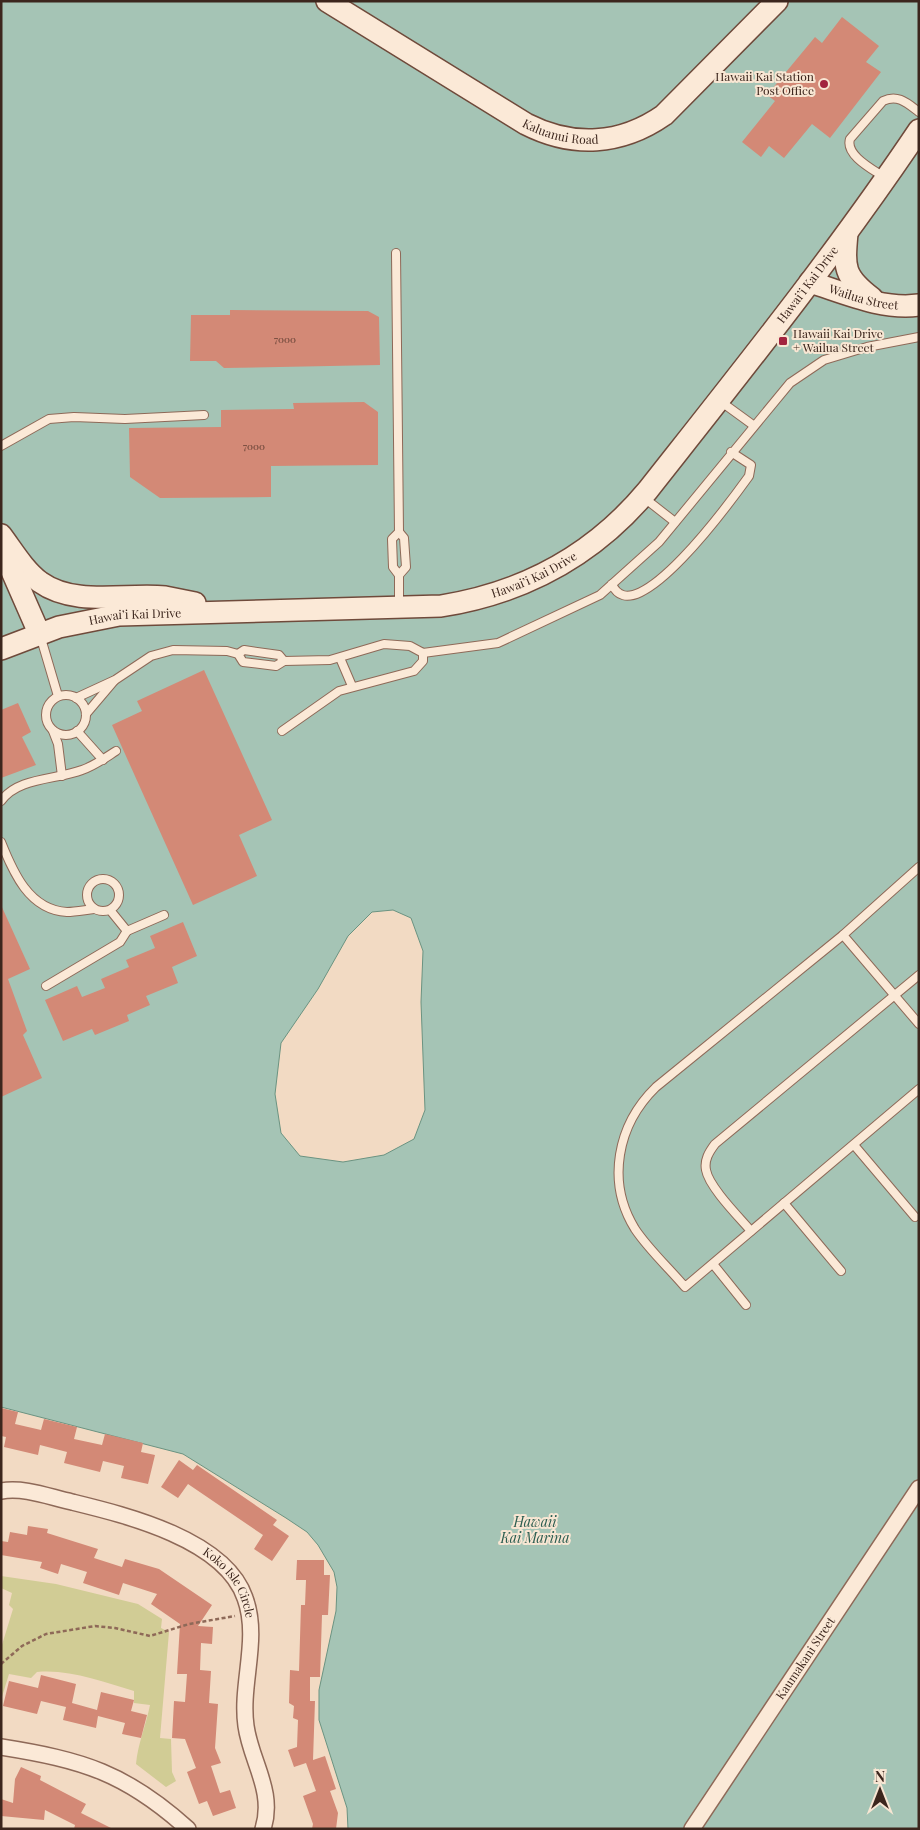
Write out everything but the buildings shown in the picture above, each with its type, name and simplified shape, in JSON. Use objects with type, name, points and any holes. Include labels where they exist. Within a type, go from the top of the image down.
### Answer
[{"type":"main road","name":"Kaluanui Road","points":[[327,1],[539,131],[567,139],[597,141],[626,136],[664,115],[777,1]]},
{"type":"main road","name":"Hawai’i Kai Drive","points":[[1,649],[39,634],[119,615],[399,608],[465,602],[490,596],[536,579],[579,554],[599,539],[643,497],[810,282],[886,179],[919,130]]},
{"type":"main road","points":[[847,232],[844,263],[846,272],[860,289],[880,304]]},
{"type":"main road","name":"Wailua Street","points":[[810,282],[880,304],[894,306],[919,305]]},
{"type":"main road","points":[[1,535],[30,574],[45,585],[61,592],[79,596],[164,597],[237,612]]},
{"type":"main road","points":[[1,548],[39,634]]},
{"type":"street","name":"Kaumakani Street","points":[[692,1829],[919,1488]]},
{"type":"street","name":"Koko Isle Circle","points":[[1,1491],[27,1491],[134,1517],[171,1532],[223,1565],[240,1586],[248,1609],[250,1634],[246,1725],[252,1752],[265,1788],[267,1810],[263,1829]]},
{"type":"street","points":[[1,1748],[69,1760],[114,1776],[155,1800],[188,1829]]},
{"type":"lane","points":[[886,179],[852,153],[849,144],[850,139],[883,101],[888,99],[904,100],[919,112]]},
{"type":"lane","points":[[396,253],[399,532],[404,538],[406,567],[399,575]]},
{"type":"lane","points":[[238,654],[243,662],[276,666],[284,660],[330,660],[340,658],[384,644],[410,646],[423,653],[498,643],[600,595],[659,542],[753,425],[790,383],[824,360],[868,347],[919,337]]},
{"type":"lane","points":[[719,400],[753,425]]},
{"type":"lane","points":[[1,446],[49,419],[74,417],[125,419],[204,415]]},
{"type":"lane","points":[[612,584],[618,593],[630,596],[648,590],[698,542],[749,476],[751,464],[732,452]]},
{"type":"lane","points":[[643,497],[675,522]]},
{"type":"lane","points":[[399,532],[392,538],[393,568],[399,575],[399,608]]},
{"type":"lane","points":[[39,634],[58,696]]},
{"type":"lane","points":[[76,698],[115,680],[151,656],[173,650],[200,650],[238,654],[244,650],[280,655],[284,660]]},
{"type":"lane","points":[[282,731],[339,691],[414,671],[423,662],[423,653]]},
{"type":"lane","points":[[340,658],[352,686]]},
{"type":"lane","points":[[53,731],[66,735],[77,731],[83,726],[86,714],[115,680]]},
{"type":"lane","points":[[62,776],[58,744],[53,731],[48,725],[46,712],[48,705],[58,696],[71,695],[84,707],[86,714]]},
{"type":"lane","points":[[77,731],[103,760]]},
{"type":"lane","points":[[1,801],[9,791],[82,770],[116,752]]},
{"type":"lane","points":[[1,842],[25,890],[45,907],[66,912],[94,909],[99,911],[110,910],[118,903],[119,892],[114,883],[104,879],[94,881],[87,890],[87,901],[94,909]]},
{"type":"lane","points":[[919,867],[843,935],[656,1087],[637,1108],[625,1132],[620,1150],[618,1178],[624,1205],[636,1230],[685,1287],[919,1089]]},
{"type":"lane","points":[[110,910],[127,931]]},
{"type":"lane","points":[[46,986],[120,942],[127,931],[164,915]]},
{"type":"lane","points":[[843,935],[919,1024]]},
{"type":"lane","points":[[751,1231],[708,1176],[706,1169],[709,1152],[715,1144],[919,975]]},
{"type":"lane","points":[[854,1145],[915,1217]]},
{"type":"lane","points":[[784,1203],[841,1272]]},
{"type":"lane","points":[[713,1264],[746,1306]]},
{"type":"path","points":[[1,1664],[22,1646],[46,1634],[95,1626],[115,1628],[150,1636],[189,1624],[230,1618],[248,1609]]},
{"type":"shaded area","points":[[1,1576],[56,1584],[138,1604],[162,1619],[161,1628],[169,1632],[160,1738],[171,1739],[172,1772],[176,1781],[166,1787],[136,1764],[138,1749],[150,1705],[134,1703],[134,1691],[74,1674],[37,1672],[31,1678],[9,1674],[1,1700],[1,1648],[13,1609],[9,1605],[12,1593],[1,1588]]},
{"type":"water","name":"Hawaii Kai Marina","points":[[1,1],[919,1],[919,1829],[348,1829],[347,1808],[319,1720],[319,1690],[336,1611],[337,1587],[334,1572],[318,1545],[307,1532],[183,1454],[1,1407]],"holes":[[[393,910],[411,918],[423,951],[421,1002],[425,1110],[414,1139],[384,1155],[343,1162],[300,1156],[281,1133],[275,1094],[281,1043],[318,989],[348,936],[372,912]]]},
{"type":"place","name":"Hawaii Kai Station Post Office","points":[[824,84]]},
{"type":"place","name":"Hawaii Kai Drive + Wailua Street","points":[[783,341]]}]
